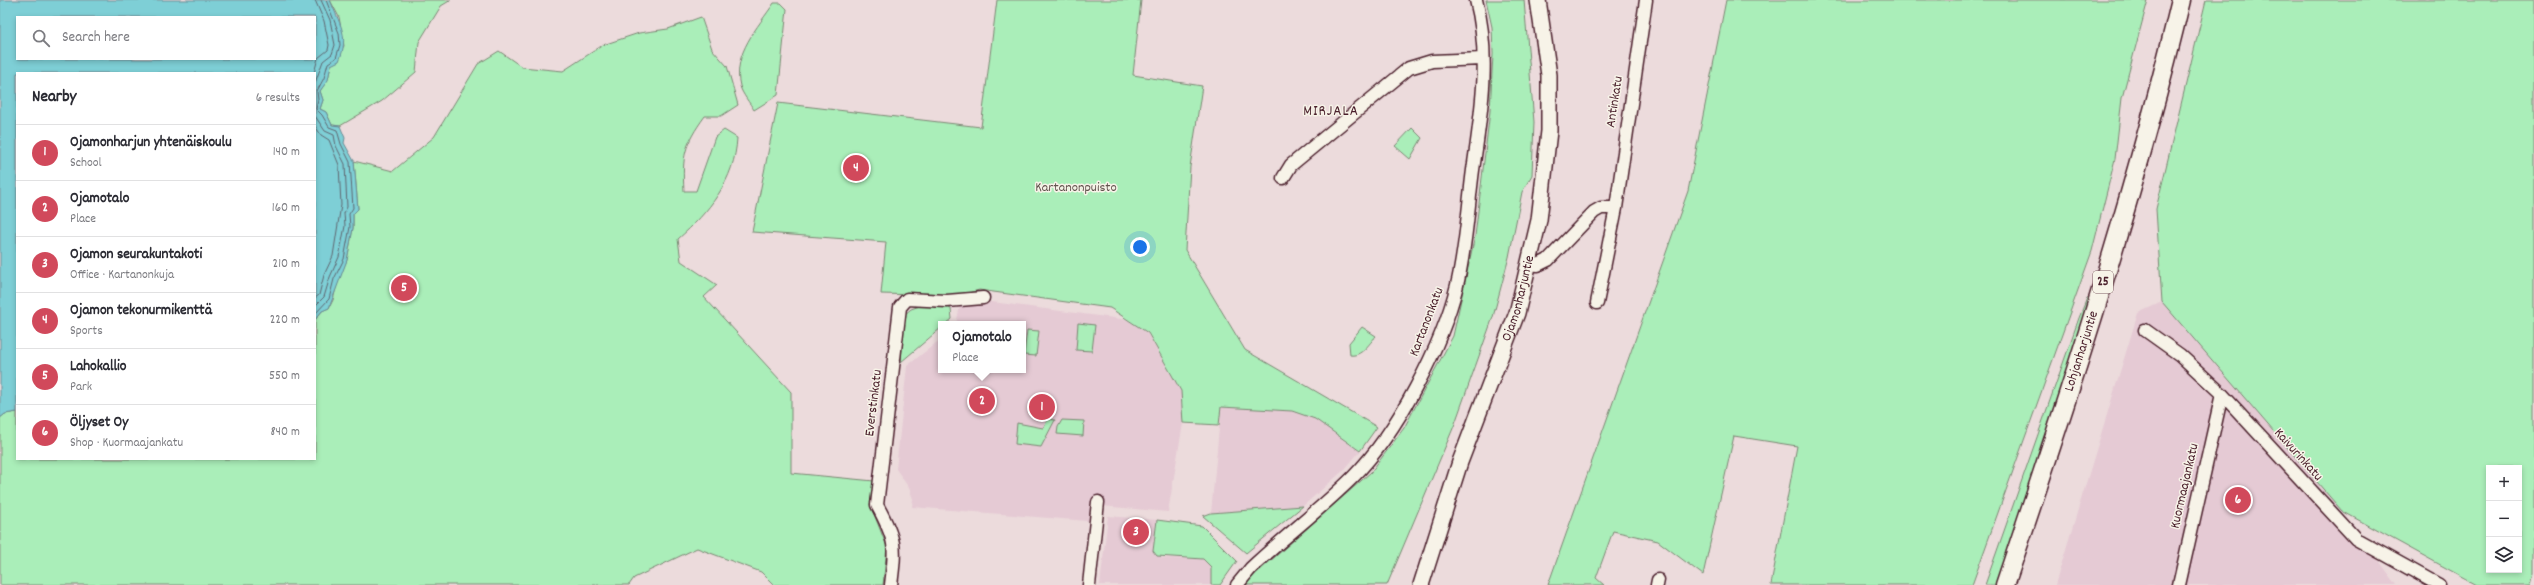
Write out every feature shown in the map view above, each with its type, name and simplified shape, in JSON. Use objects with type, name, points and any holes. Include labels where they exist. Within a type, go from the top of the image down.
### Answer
[{"type":"highway","name":"Lohjanharjuntie","points":[[2007,585],[2094,315],[2169,51],[2181,0]]},
{"type":"main road","name":"Ojamonharjuntie","points":[[1421,585],[1460,462],[1517,313],[1539,220],[1549,131],[1549,74],[1538,0]]},
{"type":"street","name":"Kartanonkatu","points":[[1237,585],[1251,568],[1358,471],[1374,451],[1410,396],[1436,347],[1457,285],[1483,99],[1482,24],[1476,0]]},
{"type":"street","name":"Antinkatu","points":[[1597,303],[1616,208],[1646,0]]},
{"type":"street","points":[[1283,178],[1291,165],[1409,68],[1432,61],[1483,59]]},
{"type":"street","points":[[1529,264],[1538,265],[1548,260],[1594,212],[1601,208],[1616,208]]},
{"type":"street","name":"Everstinkatu","points":[[891,585],[895,553],[891,531],[877,505],[900,306],[907,300],[947,301],[983,298]]},
{"type":"street","name":"Kaivurinkatu","points":[[2145,330],[2180,355],[2222,394],[2356,539],[2439,585]]},
{"type":"street","name":"Kuormaajankatu","points":[[2179,585],[2222,394]]},
{"type":"street","points":[[1089,585],[1098,502]]},
{"type":"shaded area","points":[[984,301],[1129,320],[1147,333],[1181,391],[1183,423],[1168,512],[1091,505],[1088,521],[912,507],[913,499],[909,488],[896,469],[907,366],[938,341],[938,373],[1026,373],[1026,321],[957,321],[960,306]]},
{"type":"shaded area","points":[[2162,302],[2342,511],[2397,585],[2055,585],[2138,313]]},
{"type":"shaded area","points":[[1221,407],[1292,411],[1315,419],[1360,451],[1345,469],[1303,506],[1211,513]]},
{"type":"shaded area","points":[[1108,516],[1157,520],[1153,551],[1162,558],[1203,559],[1211,567],[1211,585],[1100,585]]},
{"type":"green space","points":[[330,0],[451,0],[441,6],[419,42],[416,72],[382,101],[340,126],[332,125],[326,112],[320,109],[323,100],[320,91],[328,79],[331,65],[344,46],[339,17]]},
{"type":"green space","name":"Kartanonpuisto","points":[[997,0],[1141,0],[1133,75],[1202,86],[1190,167],[1185,250],[1245,350],[1377,427],[1360,451],[1315,419],[1292,411],[1221,407],[1219,425],[1183,423],[1181,391],[1148,333],[1110,308],[979,290],[958,296],[881,294],[886,242],[752,232],[778,103],[981,127]]},
{"type":"green space","points":[[1486,0],[1524,0],[1534,122],[1532,175],[1522,192],[1509,257],[1493,317],[1454,426],[1387,585],[1246,585],[1251,578],[1371,472],[1404,428],[1453,336],[1475,236],[1490,111],[1493,54],[1492,27]]},
{"type":"green space","points":[[1726,0],[2148,0],[2122,98],[2115,159],[2092,251],[1972,585],[1771,585],[1797,446],[1734,436],[1703,575],[1658,541],[1613,531],[1596,578],[1604,585],[1548,585],[1688,191]]},
{"type":"green space","points":[[2206,0],[2534,0],[2534,573],[2531,585],[2477,585],[2342,511],[2162,302],[2156,209]]},
{"type":"green space","points":[[774,3],[781,3],[787,9],[778,95],[754,110],[740,86],[740,63],[743,52],[754,31]]},
{"type":"green space","points":[[701,17],[712,49],[727,66],[738,105],[721,116],[705,116],[693,135],[686,151],[683,169],[684,191],[696,191],[715,137],[724,130],[737,138],[735,153],[726,181],[710,206],[678,239],[681,261],[717,285],[704,297],[791,392],[791,473],[874,481],[870,504],[887,547],[883,585],[774,585],[761,572],[697,548],[634,578],[629,585],[0,585],[0,418],[5,414],[16,412],[16,460],[316,460],[316,319],[322,311],[329,308],[333,300],[338,280],[347,260],[353,228],[353,214],[358,209],[354,161],[393,171],[434,137],[478,64],[499,51],[522,67],[563,71],[603,45],[639,33],[668,29]]},
{"type":"green space","points":[[1412,128],[1422,138],[1410,159],[1395,146]]},
{"type":"green space","points":[[2092,297],[2023,506],[1995,585],[1985,585],[2079,318],[2087,298]]},
{"type":"green space","points":[[920,306],[946,306],[951,309],[952,319],[950,321],[938,321],[938,331],[901,362],[904,315],[911,309]]},
{"type":"green space","points":[[1078,323],[1095,325],[1092,351],[1076,350]]},
{"type":"green space","points":[[1362,327],[1376,336],[1361,352],[1350,355],[1349,343]]},
{"type":"green space","points":[[1027,330],[1039,331],[1036,356],[1026,355]]},
{"type":"green space","points":[[1048,419],[1055,420],[1041,447],[1015,444],[1017,423],[1043,428]]},
{"type":"green space","points":[[1062,420],[1084,421],[1083,436],[1057,434],[1058,427]]},
{"type":"green space","points":[[1303,506],[1246,553],[1203,516],[1211,513]]},
{"type":"green space","points":[[1157,520],[1202,526],[1237,561],[1220,585],[1211,585],[1211,567],[1203,559],[1157,556],[1153,551]]},
{"type":"water","points":[[0,0],[330,0],[340,23],[344,44],[339,61],[331,65],[328,80],[320,91],[323,100],[320,109],[326,112],[332,125],[340,126],[345,138],[344,143],[354,161],[358,209],[353,214],[353,228],[347,260],[329,308],[322,311],[316,319],[316,72],[16,72],[16,412],[5,414],[0,418]]},
{"type":"place","name":"Ojamon tekonurmikenttä","points":[[856,168]]},
{"type":"place","name":"Lahokallio","points":[[404,288]]},
{"type":"place","name":"Ojamotalo","points":[[982,401]]},
{"type":"place","name":"Ojamonharjun yhtenäiskoulu","points":[[1042,407]]},
{"type":"place","name":"Öljyset Oy","points":[[2238,500]]},
{"type":"place","name":"Ojamon seurakuntakoti","points":[[1136,532]]},
{"type":"district","name":"MIRJALA","points":[[1331,112]]}]
